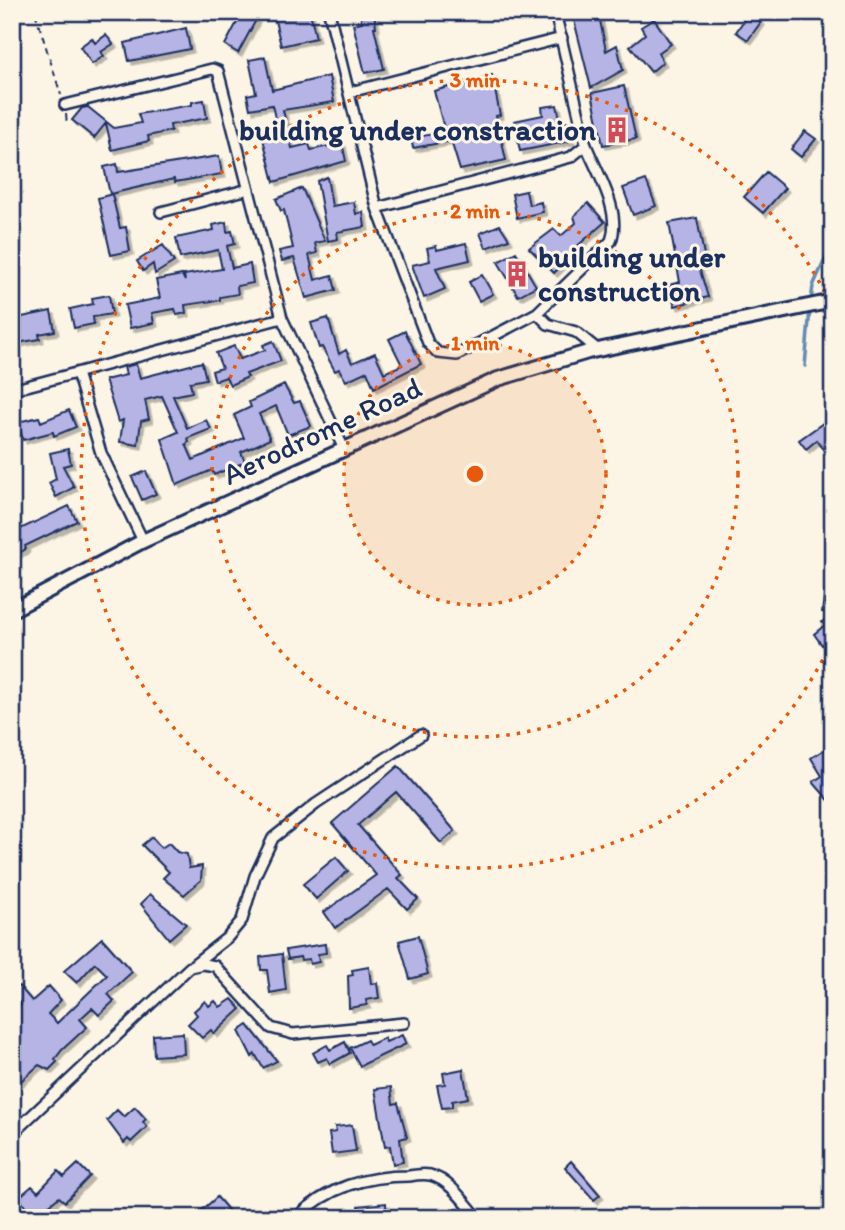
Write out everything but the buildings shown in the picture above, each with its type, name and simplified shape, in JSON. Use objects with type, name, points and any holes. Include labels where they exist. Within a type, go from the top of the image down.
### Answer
[{"type":"street","points":[[329,12],[377,208],[428,343],[438,353],[457,355],[537,313],[611,241],[616,227],[586,145],[555,12]]},
{"type":"street","points":[[350,92],[562,38]]},
{"type":"street","points":[[65,105],[212,69],[218,71],[282,318],[344,449]]},
{"type":"street","points":[[377,208],[572,157],[586,145]]},
{"type":"street","points":[[161,212],[248,189]]},
{"type":"street","name":"Aerodrome Road","points":[[12,610],[143,541],[498,379],[598,350],[833,301]]},
{"type":"street","points":[[537,313],[548,324],[576,332],[598,350]]},
{"type":"street","points":[[12,390],[282,318]]},
{"type":"street","points":[[77,373],[101,453],[143,541]]},
{"type":"street","points":[[12,1134],[190,967],[228,937],[242,920],[255,876],[273,838],[316,804],[421,735]]},
{"type":"street","points":[[190,967],[203,964],[215,966],[271,1028],[293,1034],[404,1023]]},
{"type":"street","points":[[296,1218],[318,1198],[347,1185],[385,1176],[430,1175],[449,1186],[478,1218]]},
{"type":"path","points":[[35,12],[65,105],[67,126]]},
{"type":"path","points":[[12,19],[16,13]]},
{"type":"waterway","points":[[811,301],[813,286],[833,242]]},
{"type":"waterway","points":[[805,366],[810,309]]},
{"type":"place","name":"building under constraction","points":[[617,130]]},
{"type":"place","name":"building under construction","points":[[517,274]]}]
